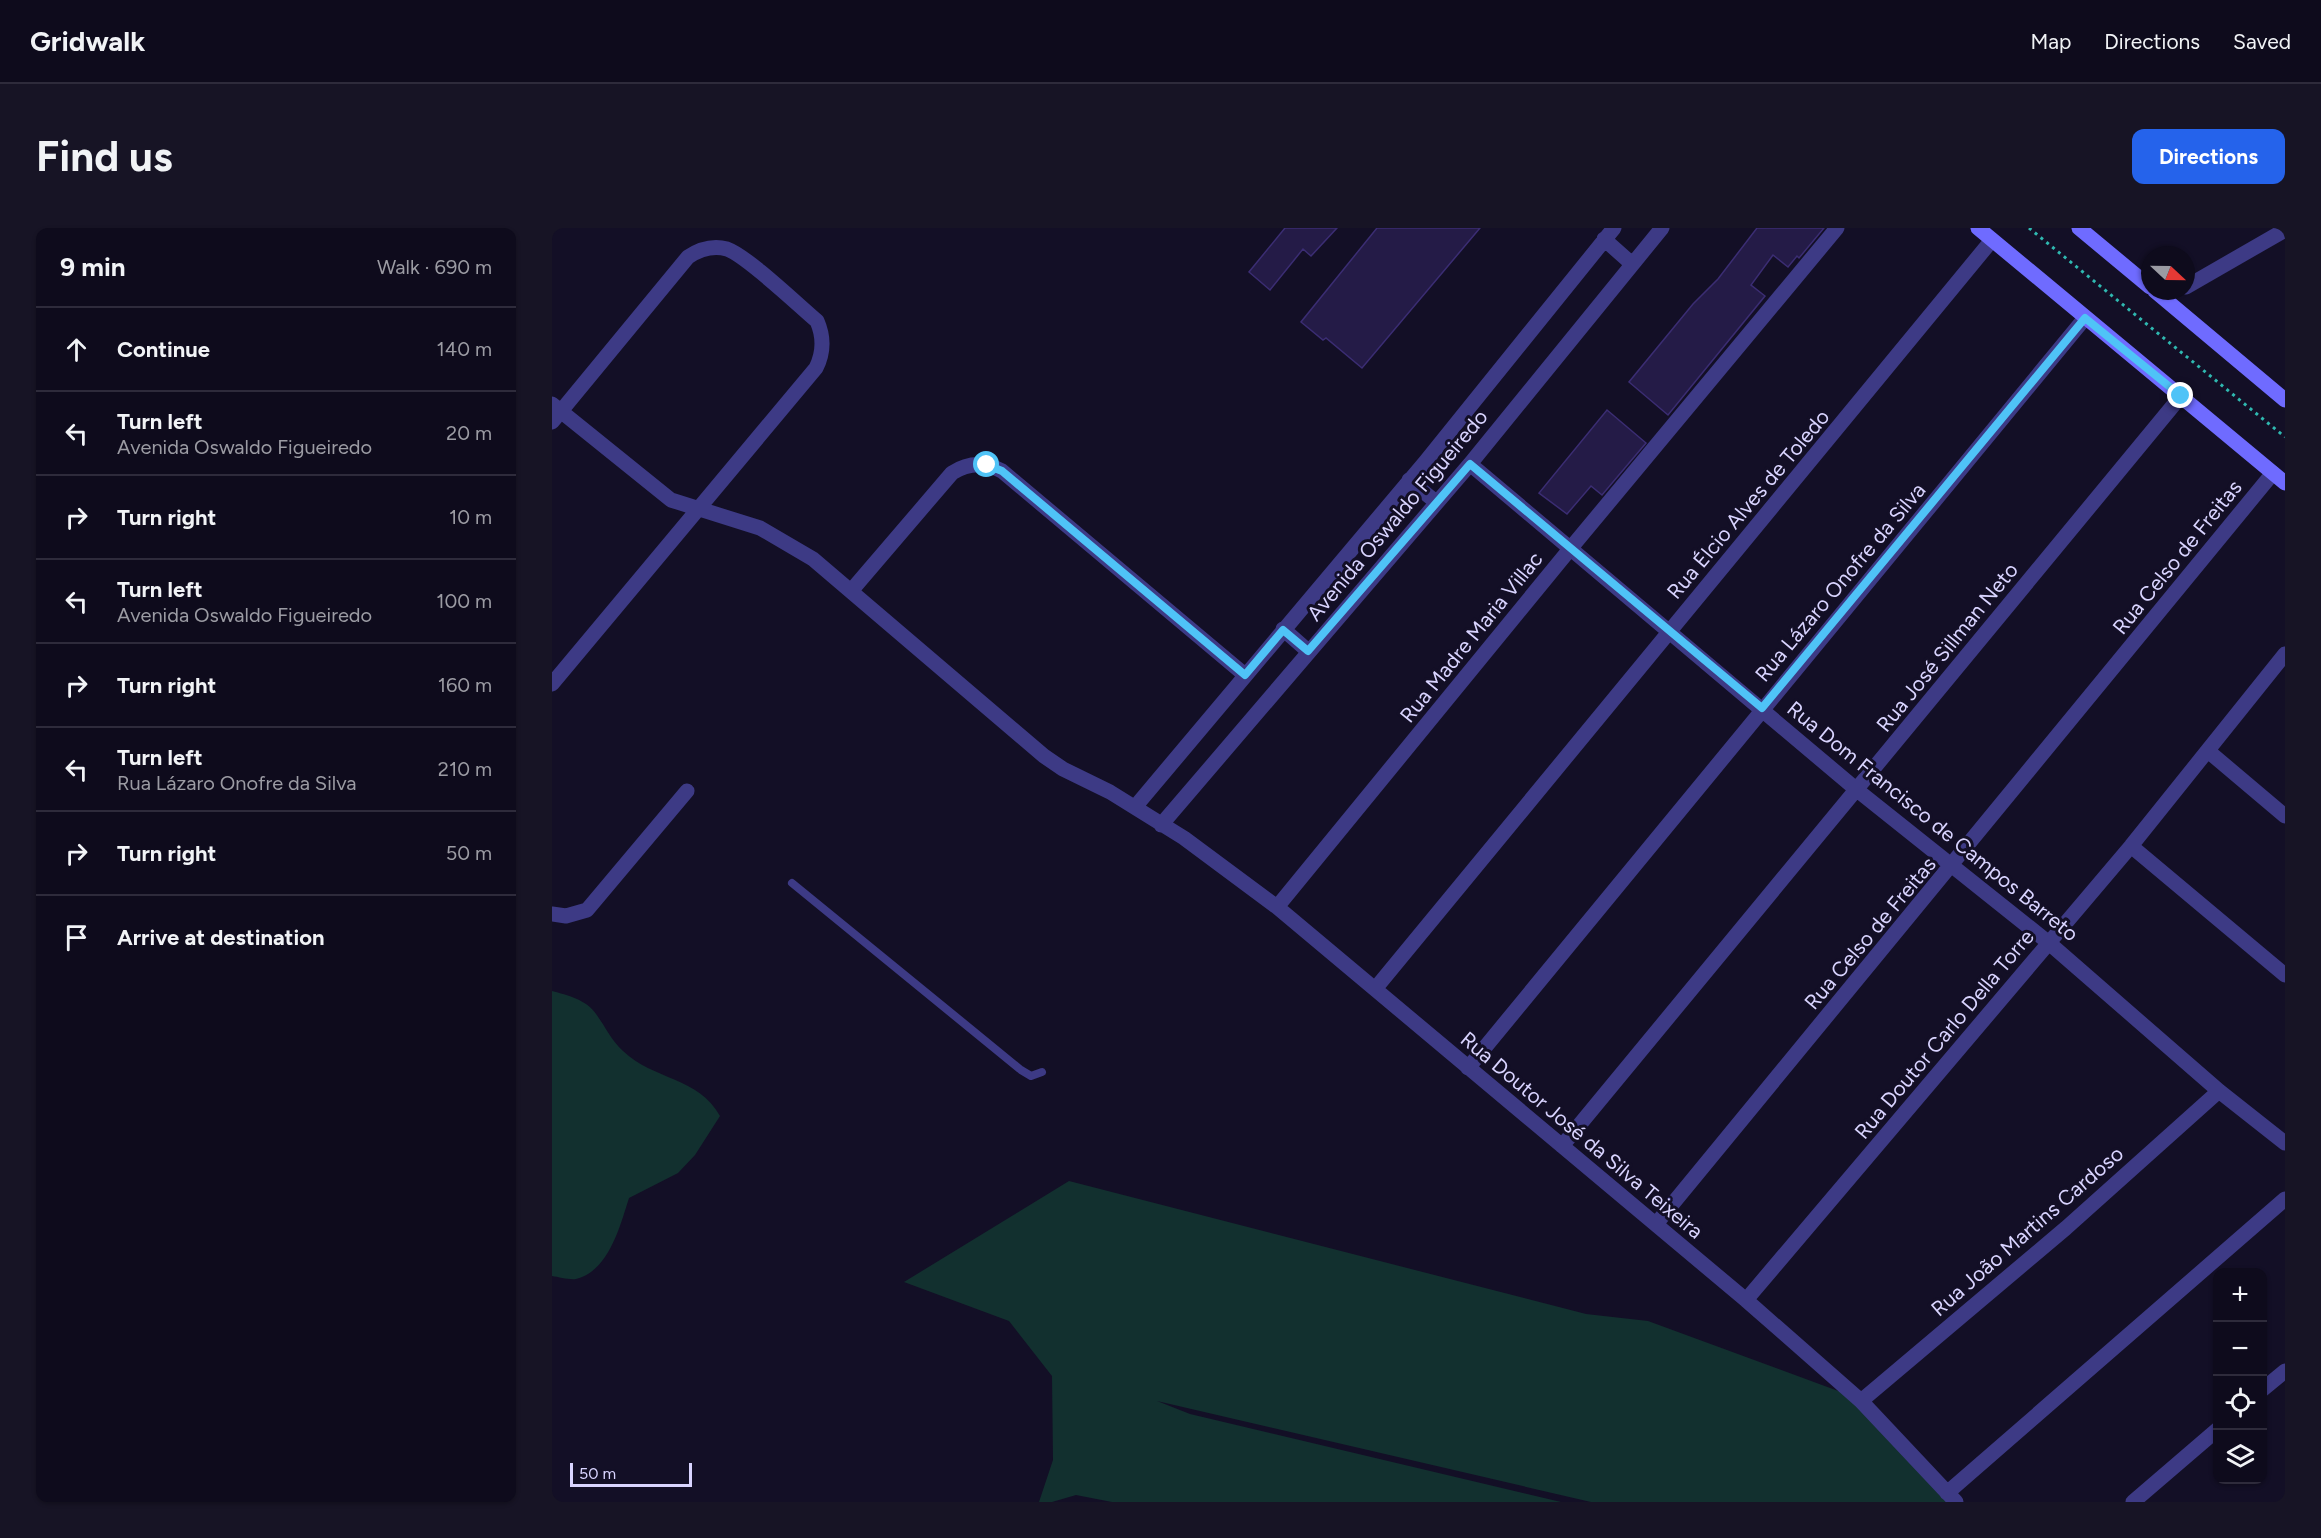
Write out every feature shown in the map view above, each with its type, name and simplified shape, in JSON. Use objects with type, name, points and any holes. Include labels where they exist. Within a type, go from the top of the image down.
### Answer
[{"type":"main road","points":[[1978,228],[2279,478]]},
{"type":"main road","points":[[2079,228],[2141,280]]},
{"type":"main road","points":[[2165,300],[2285,400]]},
{"type":"street","name":"Avenida Oswaldo Figueiredo","points":[[1161,825],[1470,464],[1662,228]]},
{"type":"street","name":"Rua Madre Maria Villac","points":[[1277,907],[1570,549],[1838,228]]},
{"type":"street","points":[[2195,282],[2285,230]]},
{"type":"street","name":"Avenida Oswaldo Figueiredo","points":[[1135,807],[1409,480],[1609,234]]},
{"type":"street","points":[[1609,234],[1632,264]]},
{"type":"street","name":"Rua Élcio Alves de Toledo","points":[[1375,989],[1992,240]]},
{"type":"street","points":[[552,684],[816,368],[823,347],[817,321],[737,254],[729,250],[710,247],[688,257],[555,412]]},
{"type":"street","name":"Rua Lázaro Onofre da Silva","points":[[1468,1068],[2085,318]]},
{"type":"street","name":"Rua José Sillman Neto","points":[[1562,1146],[2181,396]]},
{"type":"street","name":"Rua Doutor José da Silva Teixeira","points":[[555,412],[671,500],[740,521],[778,537],[813,559],[1044,756],[1135,807],[1184,838],[1277,907],[1746,1300],[1861,1401],[1952,1497]]},
{"type":"street","name":"Rua Dom Francisco de Campos Barreto","points":[[1470,464],[1857,790],[2049,943],[2219,1091],[2285,1143]]},
{"type":"street","points":[[851,591],[952,473],[970,465],[987,465],[1002,471],[1245,675]]},
{"type":"street","name":"Rua Celso de Freitas","points":[[1656,1224],[2279,478]]},
{"type":"street","points":[[1409,480],[1436,502]]},
{"type":"street","points":[[1283,630],[1308,651]]},
{"type":"street","name":"Rua Doutor Carlo Della Torre","points":[[1746,1300],[2131,846],[2285,655]]},
{"type":"street","points":[[2208,751],[2285,816]]},
{"type":"street","points":[[552,914],[566,916],[587,910],[687,790]]},
{"type":"street","points":[[2131,846],[2285,975]]},
{"type":"street","name":"Rua João Martins Cardoso","points":[[1861,1401],[2066,1228],[2219,1091]]},
{"type":"street","points":[[1952,1497],[2285,1199]]},
{"type":"street","points":[[2267,1386],[2285,1371]]},
{"type":"street","points":[[2133,1502],[2216,1430]]},
{"type":"lane","points":[[792,883],[1021,1070],[1031,1076],[1042,1072]]},
{"type":"path","points":[[2030,228],[2285,438]]},
{"type":"green space","points":[[552,991],[587,1005],[623,1051],[635,1061],[700,1093],[720,1116],[695,1155],[678,1173],[629,1198],[617,1234],[605,1257],[597,1267],[576,1279],[552,1276]]},
{"type":"green space","points":[[1069,1181],[1586,1314],[1648,1321],[1849,1395],[1948,1502],[1591,1502],[1157,1401],[1190,1414],[1561,1502],[1112,1502],[1076,1495],[1052,1502],[1039,1502],[1053,1460],[1052,1376],[1009,1321],[904,1282]]},
{"type":"building","points":[[1285,228],[1337,228],[1311,256],[1303,249],[1270,290],[1249,272]]},
{"type":"building","points":[[1377,228],[1480,228],[1362,368],[1326,338],[1323,340],[1301,322]]},
{"type":"building","points":[[1757,228],[1824,228],[1799,258],[1797,256],[1788,267],[1773,255],[1751,285],[1765,296],[1668,415],[1629,382],[1693,304],[1718,279]]},
{"type":"building","points":[[1607,410],[1646,443],[1602,495],[1591,486],[1567,514],[1539,493]]},
{"type":"route","points":[[987,465],[1002,471],[1245,675],[1283,630],[1308,651],[1470,464],[1762,708],[2085,318],[2181,396]]}]
